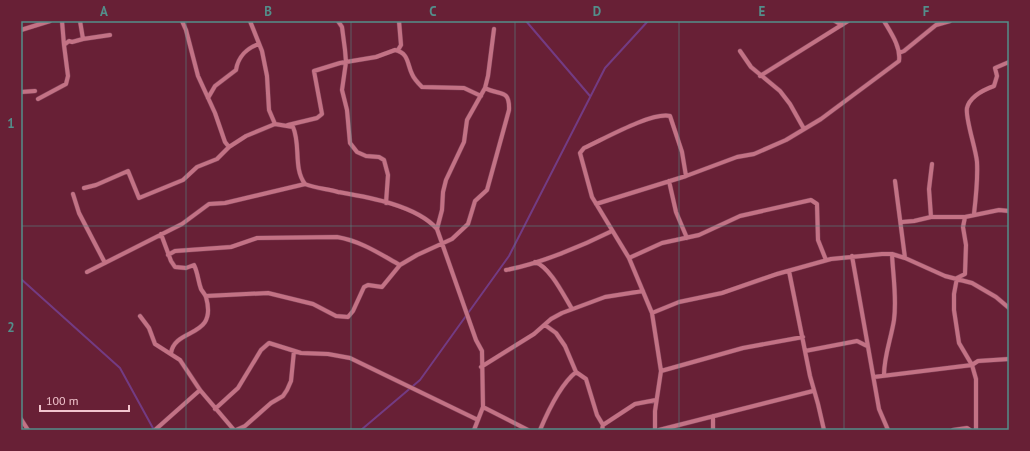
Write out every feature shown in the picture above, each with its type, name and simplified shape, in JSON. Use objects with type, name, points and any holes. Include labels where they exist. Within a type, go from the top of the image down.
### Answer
[{"type":"street","points":[[21,30],[50,21]]},
{"type":"street","points":[[38,98],[66,84],[68,76],[62,21]]},
{"type":"street","points":[[80,21],[83,39]]},
{"type":"street","points":[[182,21],[186,30],[198,76],[225,142],[229,148]]},
{"type":"street","points":[[250,21],[262,51],[267,76],[269,110],[275,124]]},
{"type":"street","points":[[338,21],[342,27],[346,62],[342,90],[347,110],[352,147],[357,152],[366,156],[379,157],[384,160],[388,175],[386,203]]},
{"type":"street","points":[[398,50],[401,45],[399,21]]},
{"type":"street","points":[[835,21],[842,25]]},
{"type":"street","points":[[760,76],[848,21]]},
{"type":"street","points":[[596,204],[686,176],[736,157],[754,154],[771,147],[804,129],[890,69],[899,61],[896,42],[884,21]]},
{"type":"street","points":[[899,54],[904,52],[921,36],[936,25],[950,21]]},
{"type":"street","points":[[437,229],[442,210],[443,192],[446,180],[464,142],[470,114],[485,88],[494,29]]},
{"type":"street","points":[[64,45],[69,41],[72,42],[83,39],[110,36]]},
{"type":"street","points":[[208,98],[215,86],[236,70],[236,65],[247,48],[259,44]]},
{"type":"street","points":[[84,188],[96,185],[128,171],[139,198],[183,180],[197,167],[217,159],[246,136],[275,124],[288,125],[317,118],[322,114],[314,71],[346,62],[369,59],[386,52],[398,50]]},
{"type":"street","points":[[398,50],[408,60],[412,75],[422,87],[464,88],[480,96]]},
{"type":"street","points":[[740,51],[760,76],[780,91],[790,104],[804,129]]},
{"type":"street","points":[[974,214],[977,162],[974,140],[967,114],[968,107],[972,98],[994,86],[997,76],[995,68],[1009,62]]},
{"type":"street","points":[[206,296],[268,293],[313,304],[336,316],[348,317],[353,311],[364,287],[368,285],[382,287],[400,266],[417,255],[452,240],[468,224],[475,201],[487,190],[494,160],[501,143],[510,101],[505,94],[485,88]]},
{"type":"street","points":[[21,92],[35,91]]},
{"type":"street","points":[[655,430],[656,400],[661,371],[652,312],[629,258],[596,204],[581,159],[582,150],[659,115],[670,116],[673,121],[682,152],[686,176]]},
{"type":"street","points":[[288,125],[293,127],[295,133],[298,166],[301,179],[305,184]]},
{"type":"street","points":[[931,217],[928,189],[932,164]]},
{"type":"street","points":[[669,181],[676,212],[687,238]]},
{"type":"street","points":[[895,181],[902,222],[905,258]]},
{"type":"street","points":[[86,272],[182,224],[210,204],[225,203],[305,184],[367,197],[406,209],[431,222],[437,229],[476,340],[482,351],[481,367],[483,407],[474,430]]},
{"type":"street","points":[[73,194],[76,207],[105,263]]},
{"type":"street","points":[[629,258],[662,243],[687,238],[706,232],[740,216],[811,200],[817,204],[818,208],[816,223],[818,240],[826,260]]},
{"type":"street","points":[[902,222],[914,222],[931,217],[965,217],[1000,210],[1009,211]]},
{"type":"street","points":[[957,278],[965,274],[966,245],[963,227],[965,217]]},
{"type":"street","points":[[506,270],[535,262],[612,231]]},
{"type":"street","points":[[162,234],[168,255],[175,267],[186,268],[194,265],[201,288],[206,296],[207,320],[172,347],[171,353]]},
{"type":"street","points":[[168,255],[175,251],[232,247],[257,238],[337,237],[350,239],[374,249],[400,266]]},
{"type":"street","points":[[652,312],[679,302],[722,293],[777,274],[826,260],[852,256],[892,254],[905,258],[945,276],[972,283],[996,297],[1009,308]]},
{"type":"street","points":[[884,375],[884,363],[894,313],[896,293],[893,276],[892,254]]},
{"type":"street","points":[[852,256],[857,276],[867,346],[879,409],[888,430]]},
{"type":"street","points":[[535,262],[540,264],[550,274],[572,309]]},
{"type":"street","points":[[789,271],[813,391],[818,404],[824,430]]},
{"type":"street","points":[[957,278],[954,294],[959,343],[972,365],[976,379],[976,430]]},
{"type":"street","points":[[481,367],[534,334],[551,319],[572,309],[605,297],[643,291]]},
{"type":"street","points":[[140,316],[149,328],[155,344],[180,360],[200,390],[234,430],[245,426],[287,390],[291,381],[294,351]]},
{"type":"street","points":[[545,325],[556,333],[565,346],[576,372],[586,379],[595,409],[603,425],[602,430]]},
{"type":"street","points":[[661,371],[743,348],[803,337]]},
{"type":"street","points":[[805,351],[857,341],[867,346]]},
{"type":"street","points":[[215,408],[238,388],[266,345],[269,343],[294,351],[350,358],[478,420]]},
{"type":"street","points":[[874,377],[972,365],[978,361],[1009,359]]},
{"type":"street","points":[[540,430],[543,420],[560,389],[576,372]]},
{"type":"street","points":[[155,430],[200,390]]},
{"type":"street","points":[[659,430],[813,391]]},
{"type":"street","points":[[603,425],[635,404],[656,400]]},
{"type":"street","points":[[483,407],[528,430]]},
{"type":"street","points":[[713,416],[713,430]]},
{"type":"street","points":[[21,420],[28,430]]},
{"type":"street","points":[[953,430],[967,428],[970,430]]},
{"type":"waterway","points":[[526,21],[590,96]]},
{"type":"waterway","points":[[361,430],[420,380],[509,256],[605,68],[648,21]]},
{"type":"waterway","points":[[21,279],[120,368],[154,430]]}]
